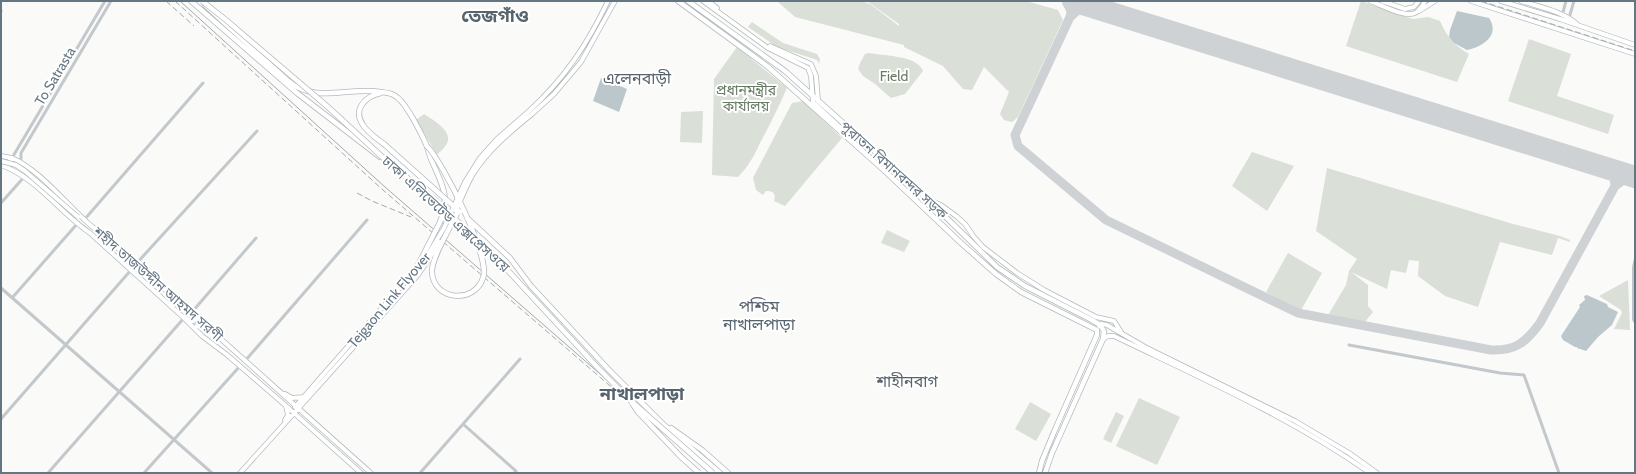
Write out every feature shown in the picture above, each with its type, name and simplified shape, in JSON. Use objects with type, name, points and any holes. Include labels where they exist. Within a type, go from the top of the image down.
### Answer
[{"type":"highway","points":[[191,1],[297,94],[392,166]]},
{"type":"highway","points":[[201,1],[235,34],[287,80],[299,88],[317,93],[375,91],[393,94],[401,100],[456,193],[459,200],[462,207],[478,246],[484,264],[484,278],[479,286],[470,293],[458,296],[450,295],[439,289],[434,280],[432,268],[434,260],[458,210],[460,205],[461,199]]},
{"type":"highway","name":"ঢাকা এলিভেটেড এক্সপ্রেসওয়ে","points":[[201,1],[226,20],[328,107],[392,166],[433,198],[500,262],[598,368],[631,401],[713,473]]},
{"type":"highway","points":[[678,1],[767,66],[803,97],[816,111],[850,140],[961,243],[1010,285],[1021,292],[1098,329],[1048,446],[1039,473]]},
{"type":"highway","name":"পুরাতন বিমানবন্দর সড়ক","points":[[688,1],[785,71],[927,198],[986,257],[1012,278],[1104,332]]},
{"type":"highway","points":[[792,88],[797,82]]},
{"type":"highway","points":[[803,97],[808,91]]},
{"type":"highway","name":"ঢাকা এলিভেটেড এক্সপ্রেসওয়ে","points":[[382,92],[367,97],[361,104],[361,122],[364,126],[503,251],[531,286],[595,355],[664,424],[720,473]]},
{"type":"highway","points":[[414,273],[432,239],[445,209],[446,198],[443,183],[430,158],[427,146]]},
{"type":"highway","points":[[911,197],[917,189]]},
{"type":"highway","points":[[1046,473],[1052,453],[1103,339],[1104,332]]},
{"type":"highway","points":[[631,401],[643,417],[681,457],[699,473]]},
{"type":"highway","points":[[664,424],[683,436],[728,473]]},
{"type":"main road","points":[[531,113],[578,55],[594,30],[608,1]]},
{"type":"main road","points":[[531,113],[558,89],[583,58],[615,1]]},
{"type":"main road","points":[[691,1],[698,8]]},
{"type":"main road","points":[[703,1],[768,48],[808,68],[811,76],[812,95],[815,104],[845,132],[850,140]]},
{"type":"main road","points":[[708,1],[768,45],[811,64],[816,76],[818,100]]},
{"type":"main road","points":[[1370,1],[1402,13],[1411,14],[1416,13],[1436,1]]},
{"type":"main road","points":[[1382,1],[1405,9],[1414,7],[1418,1]]},
{"type":"main road","points":[[1416,13],[1425,1]]},
{"type":"main road","points":[[1471,1],[1635,54]]},
{"type":"main road","points":[[1501,1],[1560,19],[1568,20]]},
{"type":"main road","points":[[1521,1],[1562,14],[1578,26],[1635,45]]},
{"type":"main road","points":[[1622,50],[1625,42]]},
{"type":"main road","points":[[578,55],[583,58]]},
{"type":"main road","name":"Tejgaon Link Flyover","points":[[322,378],[425,265],[447,230],[473,175],[488,154],[531,113]]},
{"type":"main road","name":"Tejgaon Link Flyover","points":[[297,407],[426,258],[435,244],[465,182],[480,158],[497,139],[531,113]]},
{"type":"main road","points":[[1,158],[22,169],[78,217],[84,220]]},
{"type":"main road","name":"শহীদ তাজউদ্দীন আহমদ সরণী","points":[[1,158],[12,158],[21,162],[33,172],[84,220],[196,315],[245,361],[371,473]]},
{"type":"main road","points":[[3,166],[12,158]]},
{"type":"main road","points":[[12,158],[10,164],[13,170]]},
{"type":"main road","points":[[21,162],[23,175]]},
{"type":"main road","name":"শহীদ তাজউদ্দীন আহমদ সরণী","points":[[3,166],[23,175],[77,224],[90,233],[202,336],[240,366],[285,405],[360,473]]},
{"type":"main road","points":[[927,198],[941,205],[965,224],[974,237],[1004,264],[1044,290],[1096,317],[1127,337],[1220,385],[1295,421],[1348,453],[1377,473]]},
{"type":"main road","points":[[184,318],[193,321],[196,318],[196,315]]},
{"type":"main road","points":[[1096,317],[1114,321],[1119,330],[1127,337]]},
{"type":"main road","points":[[195,329],[198,324],[208,327]]},
{"type":"main road","points":[[1098,329],[1102,324],[1110,327]]},
{"type":"main road","points":[[1104,332],[1293,424],[1370,473]]},
{"type":"main road","points":[[1103,339],[1108,336],[1114,336]]},
{"type":"main road","points":[[272,385],[276,385],[292,398],[305,398],[304,413]]},
{"type":"main road","points":[[270,440],[273,433],[288,417],[285,405]]},
{"type":"main road","points":[[240,473],[294,413],[297,407]]},
{"type":"main road","points":[[331,447],[335,442]]},
{"type":"street","points":[[12,158],[105,1]]},
{"type":"street","name":"To Satrasta","points":[[21,162],[21,153],[111,1]]},
{"type":"street","points":[[1560,19],[1566,1]]},
{"type":"street","points":[[1568,20],[1574,1]]},
{"type":"street","points":[[103,5],[108,7]]},
{"type":"street","points":[[64,72],[69,74]]},
{"type":"street","points":[[84,220],[203,83]]},
{"type":"street","points":[[136,264],[257,131]]},
{"type":"street","points":[[1,170],[3,166]]},
{"type":"street","points":[[1,203],[20,182],[23,175]]},
{"type":"street","points":[[245,361],[368,220]]},
{"type":"street","points":[[12,298],[77,224]]},
{"type":"street","points":[[192,312],[256,238]]},
{"type":"street","points":[[1,419],[131,270]]},
{"type":"street","points":[[1,288],[212,473]]},
{"type":"street","points":[[48,473],[184,318]]},
{"type":"street","points":[[1349,345],[1500,373],[1524,375],[1559,473]]},
{"type":"street","points":[[420,473],[520,359]]},
{"type":"street","points":[[144,473],[240,366]]},
{"type":"street","points":[[463,424],[516,471],[514,473]]},
{"type":"green space","points":[[777,1],[861,1],[870,4],[899,26],[899,24],[866,1],[1026,1],[1058,10],[1063,20],[1018,117],[1012,122],[1004,120],[1000,114],[1009,92],[984,67],[972,90],[963,89],[943,66],[904,47],[904,45],[795,17]]},
{"type":"green space","points":[[1361,1],[1413,19],[1428,17],[1440,21],[1452,40],[1469,54],[1457,82],[1346,46]]},
{"type":"green space","points":[[752,22],[783,43],[817,54],[820,59],[819,64],[817,60],[777,47],[748,27]]},
{"type":"green space","points":[[1529,39],[1571,54],[1557,96],[1614,115],[1608,134],[1508,101]]},
{"type":"green space","name":"প্রধানমন্ত্রীর কার্যালয়","points":[[737,47],[787,88],[754,155],[742,173],[738,177],[712,175],[714,79]]},
{"type":"green space","name":"Field","points":[[869,53],[907,59],[920,66],[923,71],[905,94],[891,98],[863,76],[858,69],[865,54]]},
{"type":"green space","name":"প্রধানমন্ত্রীর কার্যালয়","points":[[803,101],[842,138],[785,206],[774,201],[775,196],[773,192],[766,191],[763,195],[756,190],[753,178],[792,103]]},
{"type":"green space","points":[[703,111],[702,143],[680,142],[681,112]]},
{"type":"green space","points":[[424,114],[442,127],[448,136],[446,145],[437,155],[416,120]]},
{"type":"green space","points":[[1252,152],[1294,166],[1267,211],[1232,186]]},
{"type":"green space","points":[[1327,168],[1513,224],[1560,236],[1570,240],[1570,242],[1558,238],[1552,255],[1500,242],[1478,307],[1445,296],[1418,276],[1419,261],[1409,260],[1406,273],[1391,270],[1387,289],[1351,272],[1368,285],[1368,306],[1373,312],[1364,323],[1327,317],[1346,285],[1349,271],[1357,259],[1316,231]]},
{"type":"green space","points":[[887,230],[910,241],[904,252],[881,243]]},
{"type":"green space","points":[[1288,253],[1322,273],[1300,312],[1266,292]]},
{"type":"green space","points":[[1628,280],[1630,330],[1614,329],[1622,313],[1621,310],[1599,296]]},
{"type":"green space","points":[[1139,398],[1180,417],[1157,465],[1116,446]]},
{"type":"green space","points":[[1030,402],[1051,414],[1036,441],[1015,429]]},
{"type":"green space","points":[[1116,412],[1124,416],[1111,443],[1103,439]]},
{"type":"shaded area","points":[[1457,11],[1489,18],[1493,30],[1488,40],[1472,49],[1467,50],[1454,43],[1449,37]]},
{"type":"shaded area","points":[[601,78],[627,89],[619,112],[593,101]]},
{"type":"shaded area","points":[[1634,258],[1635,325],[1632,320],[1632,267]]},
{"type":"shaded area","points":[[1587,295],[1607,304],[1608,307],[1618,312],[1612,325],[1598,337],[1586,351],[1563,340],[1561,336],[1580,307],[1579,305],[1585,300],[1584,296]]},
{"type":"taxiway","points":[[1067,1],[1071,12],[1070,17],[1015,135],[1018,146],[1106,220],[1298,313],[1491,350],[1514,347],[1525,340],[1540,323],[1615,186],[1614,177],[1608,169]]},
{"type":"taxiway","points":[[1070,17],[1078,10],[1089,6]]},
{"type":"taxiway","points":[[1615,186],[1622,181],[1634,177]]},
{"type":"runway","points":[[1073,1],[1635,177]]},
{"type":"tram line","points":[[180,1],[385,187],[714,473]]},
{"type":"railway","points":[[166,1],[194,26]]},
{"type":"railway","points":[[175,1],[383,190],[711,473]]},
{"type":"railway","points":[[1481,1],[1635,51]]},
{"type":"railway","points":[[1,6],[2,12]]},
{"type":"railway","points":[[357,193],[372,201],[411,217]]},
{"type":"district","name":"তেজগাঁও","points":[[495,16]]},
{"type":"district","name":"এলেনবাড়ী","points":[[637,78]]},
{"type":"district","name":"পশ্চিম নাখালপাড়া","points":[[759,315]]},
{"type":"district","name":"শাহীনবাগ","points":[[907,381]]},
{"type":"district","name":"নাখালপাড়া","points":[[642,394]]}]
